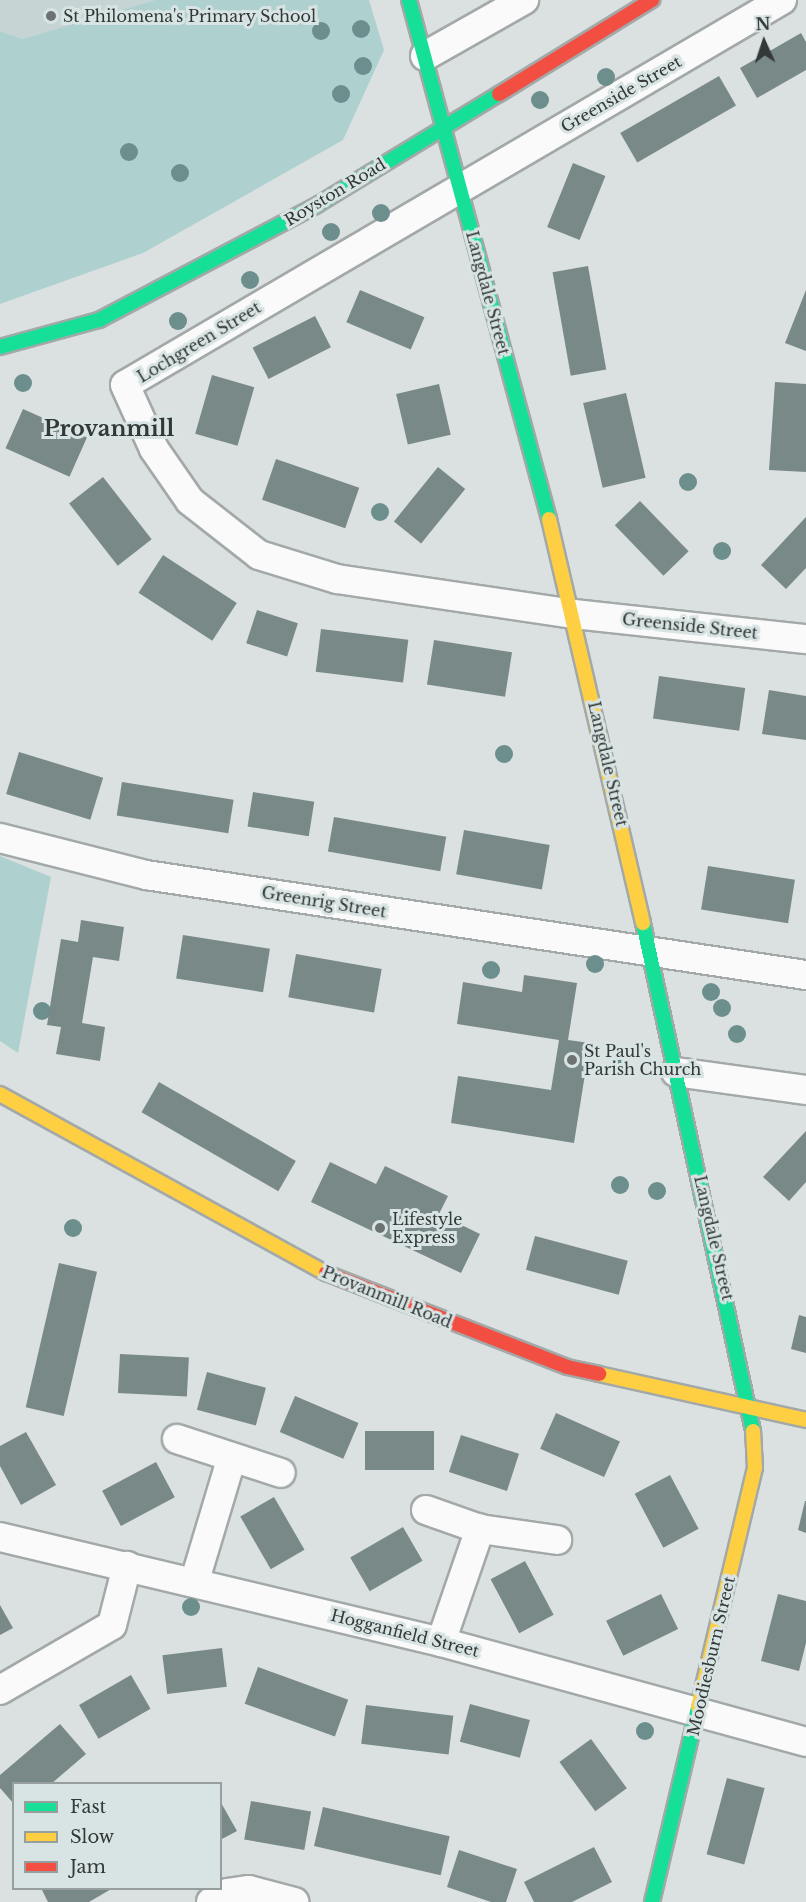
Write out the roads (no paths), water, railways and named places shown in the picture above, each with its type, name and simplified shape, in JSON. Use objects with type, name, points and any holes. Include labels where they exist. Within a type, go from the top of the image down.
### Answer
[{"type":"street","name":"Langdale Street","points":[[409,0],[446,125],[460,188],[574,614],[751,1407]]},
{"type":"street","points":[[425,56],[524,0]]},
{"type":"street","name":"Royston Road","points":[[0,347],[99,320],[316,205],[652,0]]},
{"type":"street","name":"Greenside Street","points":[[460,188],[782,0]]},
{"type":"street","name":"Lochgreen Street","points":[[460,188],[125,385],[154,449],[190,501],[259,555],[337,579],[574,614]]},
{"type":"street","name":"Greenside Street","points":[[574,614],[806,639]]},
{"type":"street","name":"Greenrig Street","points":[[0,838],[146,875],[806,975]]},
{"type":"street","points":[[676,1072],[806,1090]]},
{"type":"street","name":"Provanmill Road","points":[[0,1094],[329,1275],[567,1366],[806,1420]]},
{"type":"street","name":"Moodiesburn Street","points":[[652,1902],[755,1468],[751,1407]]},
{"type":"street","points":[[177,1439],[231,1460],[281,1473]]},
{"type":"street","points":[[195,1580],[231,1460]]},
{"type":"street","points":[[426,1510],[480,1529],[557,1540]]},
{"type":"street","points":[[441,1642],[480,1529]]},
{"type":"street","name":"Hogganfield Street","points":[[0,1537],[195,1580],[441,1642],[806,1742]]},
{"type":"street","points":[[0,1690],[112,1625],[127,1566]]},
{"type":"street","points":[[211,1902],[227,1893],[249,1890],[294,1902]]},
{"type":"place","name":"St Philomena's Primary School","points":[[51,16]]},
{"type":"place","name":"St Paul's Parish Church","points":[[572,1060]]},
{"type":"place","name":"Lifestyle Express","points":[[380,1228]]},
{"type":"district","name":"Provanmill","points":[[109,429]]}]
